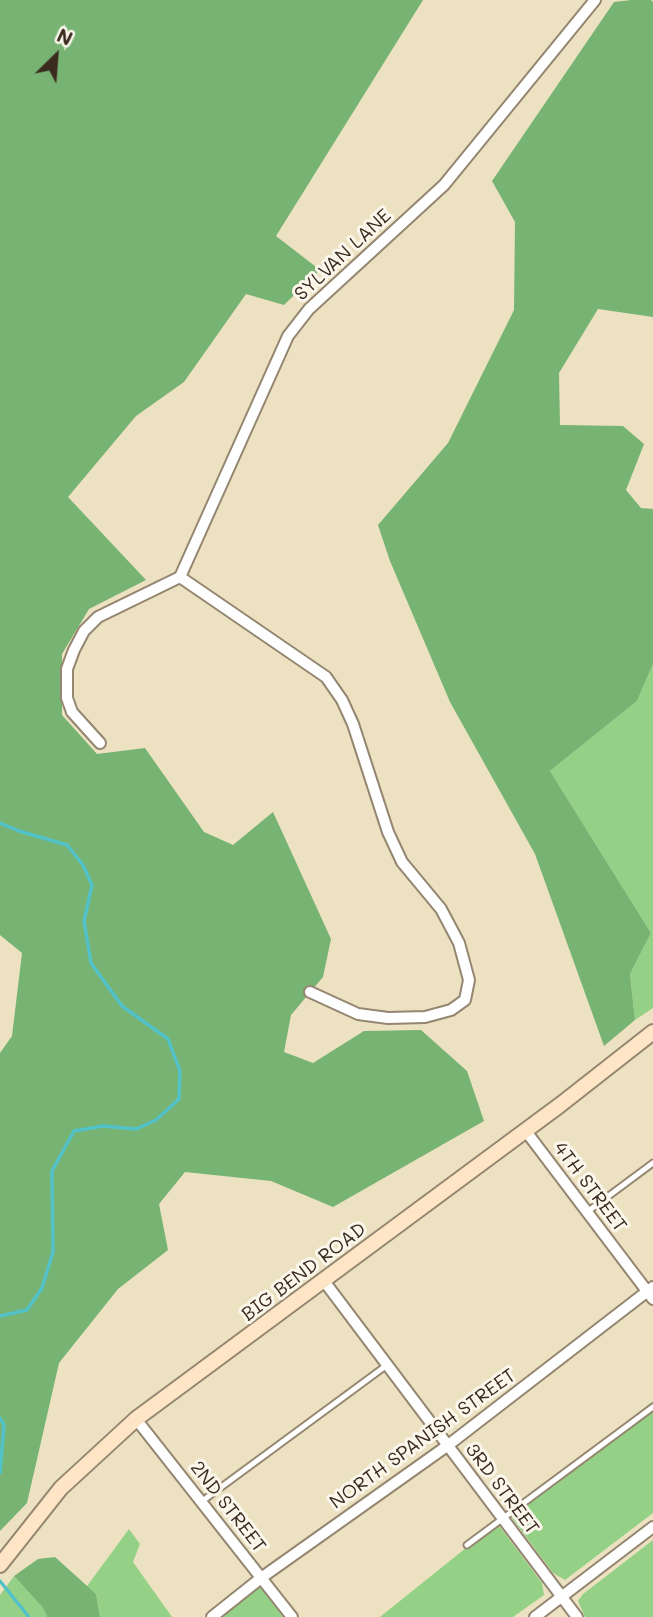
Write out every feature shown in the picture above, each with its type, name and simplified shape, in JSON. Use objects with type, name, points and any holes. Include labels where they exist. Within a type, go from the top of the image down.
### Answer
[{"type":"main road","name":"BIG BEND ROAD","points":[[0,1565],[61,1488],[136,1419],[324,1281],[653,1032]]},
{"type":"street","name":"SYLVAN LANE","points":[[180,577],[288,336],[309,309],[444,185],[595,0]]},
{"type":"street","points":[[100,743],[72,712],[67,698],[67,669],[74,650],[84,631],[98,617],[180,577],[326,677],[353,723],[388,832],[402,862],[441,909],[459,943],[469,980],[465,1000],[451,1010],[425,1017],[388,1018],[358,1014],[310,992]]},
{"type":"street","name":"4TH STREET","points":[[525,1130],[651,1292]]},
{"type":"street","name":"3RD STREET","points":[[324,1281],[577,1617]]},
{"type":"street","name":"NORTH SPANISH STREET","points":[[212,1617],[261,1578],[447,1446],[651,1292]]},
{"type":"street","name":"2ND STREET","points":[[136,1419],[292,1617]]},
{"type":"street","points":[[535,1617],[653,1527]]},
{"type":"lane","points":[[587,1212],[653,1163]]},
{"type":"lane","points":[[201,1502],[387,1365]]},
{"type":"lane","points":[[467,1545],[653,1407]]},
{"type":"green space","points":[[0,0],[423,0],[276,236],[320,270],[284,305],[246,294],[184,382],[136,416],[68,497],[146,580],[89,609],[62,654],[62,715],[97,754],[145,748],[204,832],[233,845],[273,812],[331,939],[323,977],[291,1015],[284,1052],[313,1063],[364,1031],[421,1030],[467,1071],[484,1121],[333,1207],[271,1181],[185,1172],[159,1204],[168,1250],[118,1289],[59,1363],[27,1503],[0,1531],[0,1053],[12,1036],[22,953],[0,935]]},
{"type":"green space","points":[[614,2],[653,2],[653,317],[598,309],[559,373],[560,425],[623,426],[644,444],[626,490],[641,508],[653,509],[653,664],[637,701],[550,771],[651,933],[630,974],[635,1020],[604,1046],[535,854],[450,702],[390,561],[378,525],[448,443],[514,310],[515,222],[492,181]]},
{"type":"green space","points":[[653,664],[653,1008],[635,1020],[630,974],[651,933],[550,771],[637,701]]},
{"type":"green space","points":[[653,1401],[653,1513],[565,1580],[553,1573],[509,1514]]},
{"type":"green space","points":[[497,1523],[542,1583],[544,1595],[513,1617],[380,1617]]},
{"type":"green space","points":[[129,1529],[140,1544],[133,1562],[172,1617],[100,1617],[96,1594],[87,1586]]},
{"type":"green space","points":[[653,1540],[653,1617],[585,1617],[578,1601],[583,1594]]},
{"type":"green space","points":[[55,1557],[96,1594],[100,1617],[47,1617],[43,1608],[14,1576],[38,1559]]},
{"type":"green space","points":[[14,1576],[43,1608],[47,1617],[0,1617],[0,1595]]},
{"type":"green space","points":[[260,1587],[283,1617],[222,1617]]},
{"type":"waterway","points":[[0,823],[67,845],[83,865],[92,885],[84,921],[91,963],[122,1006],[168,1039],[180,1071],[179,1099],[156,1120],[136,1129],[103,1126],[74,1131],[52,1171],[53,1252],[42,1288],[27,1310],[0,1316]]},
{"type":"waterway","points":[[0,1418],[4,1425],[0,1473]]},
{"type":"waterway","points":[[0,1581],[29,1617]]}]
